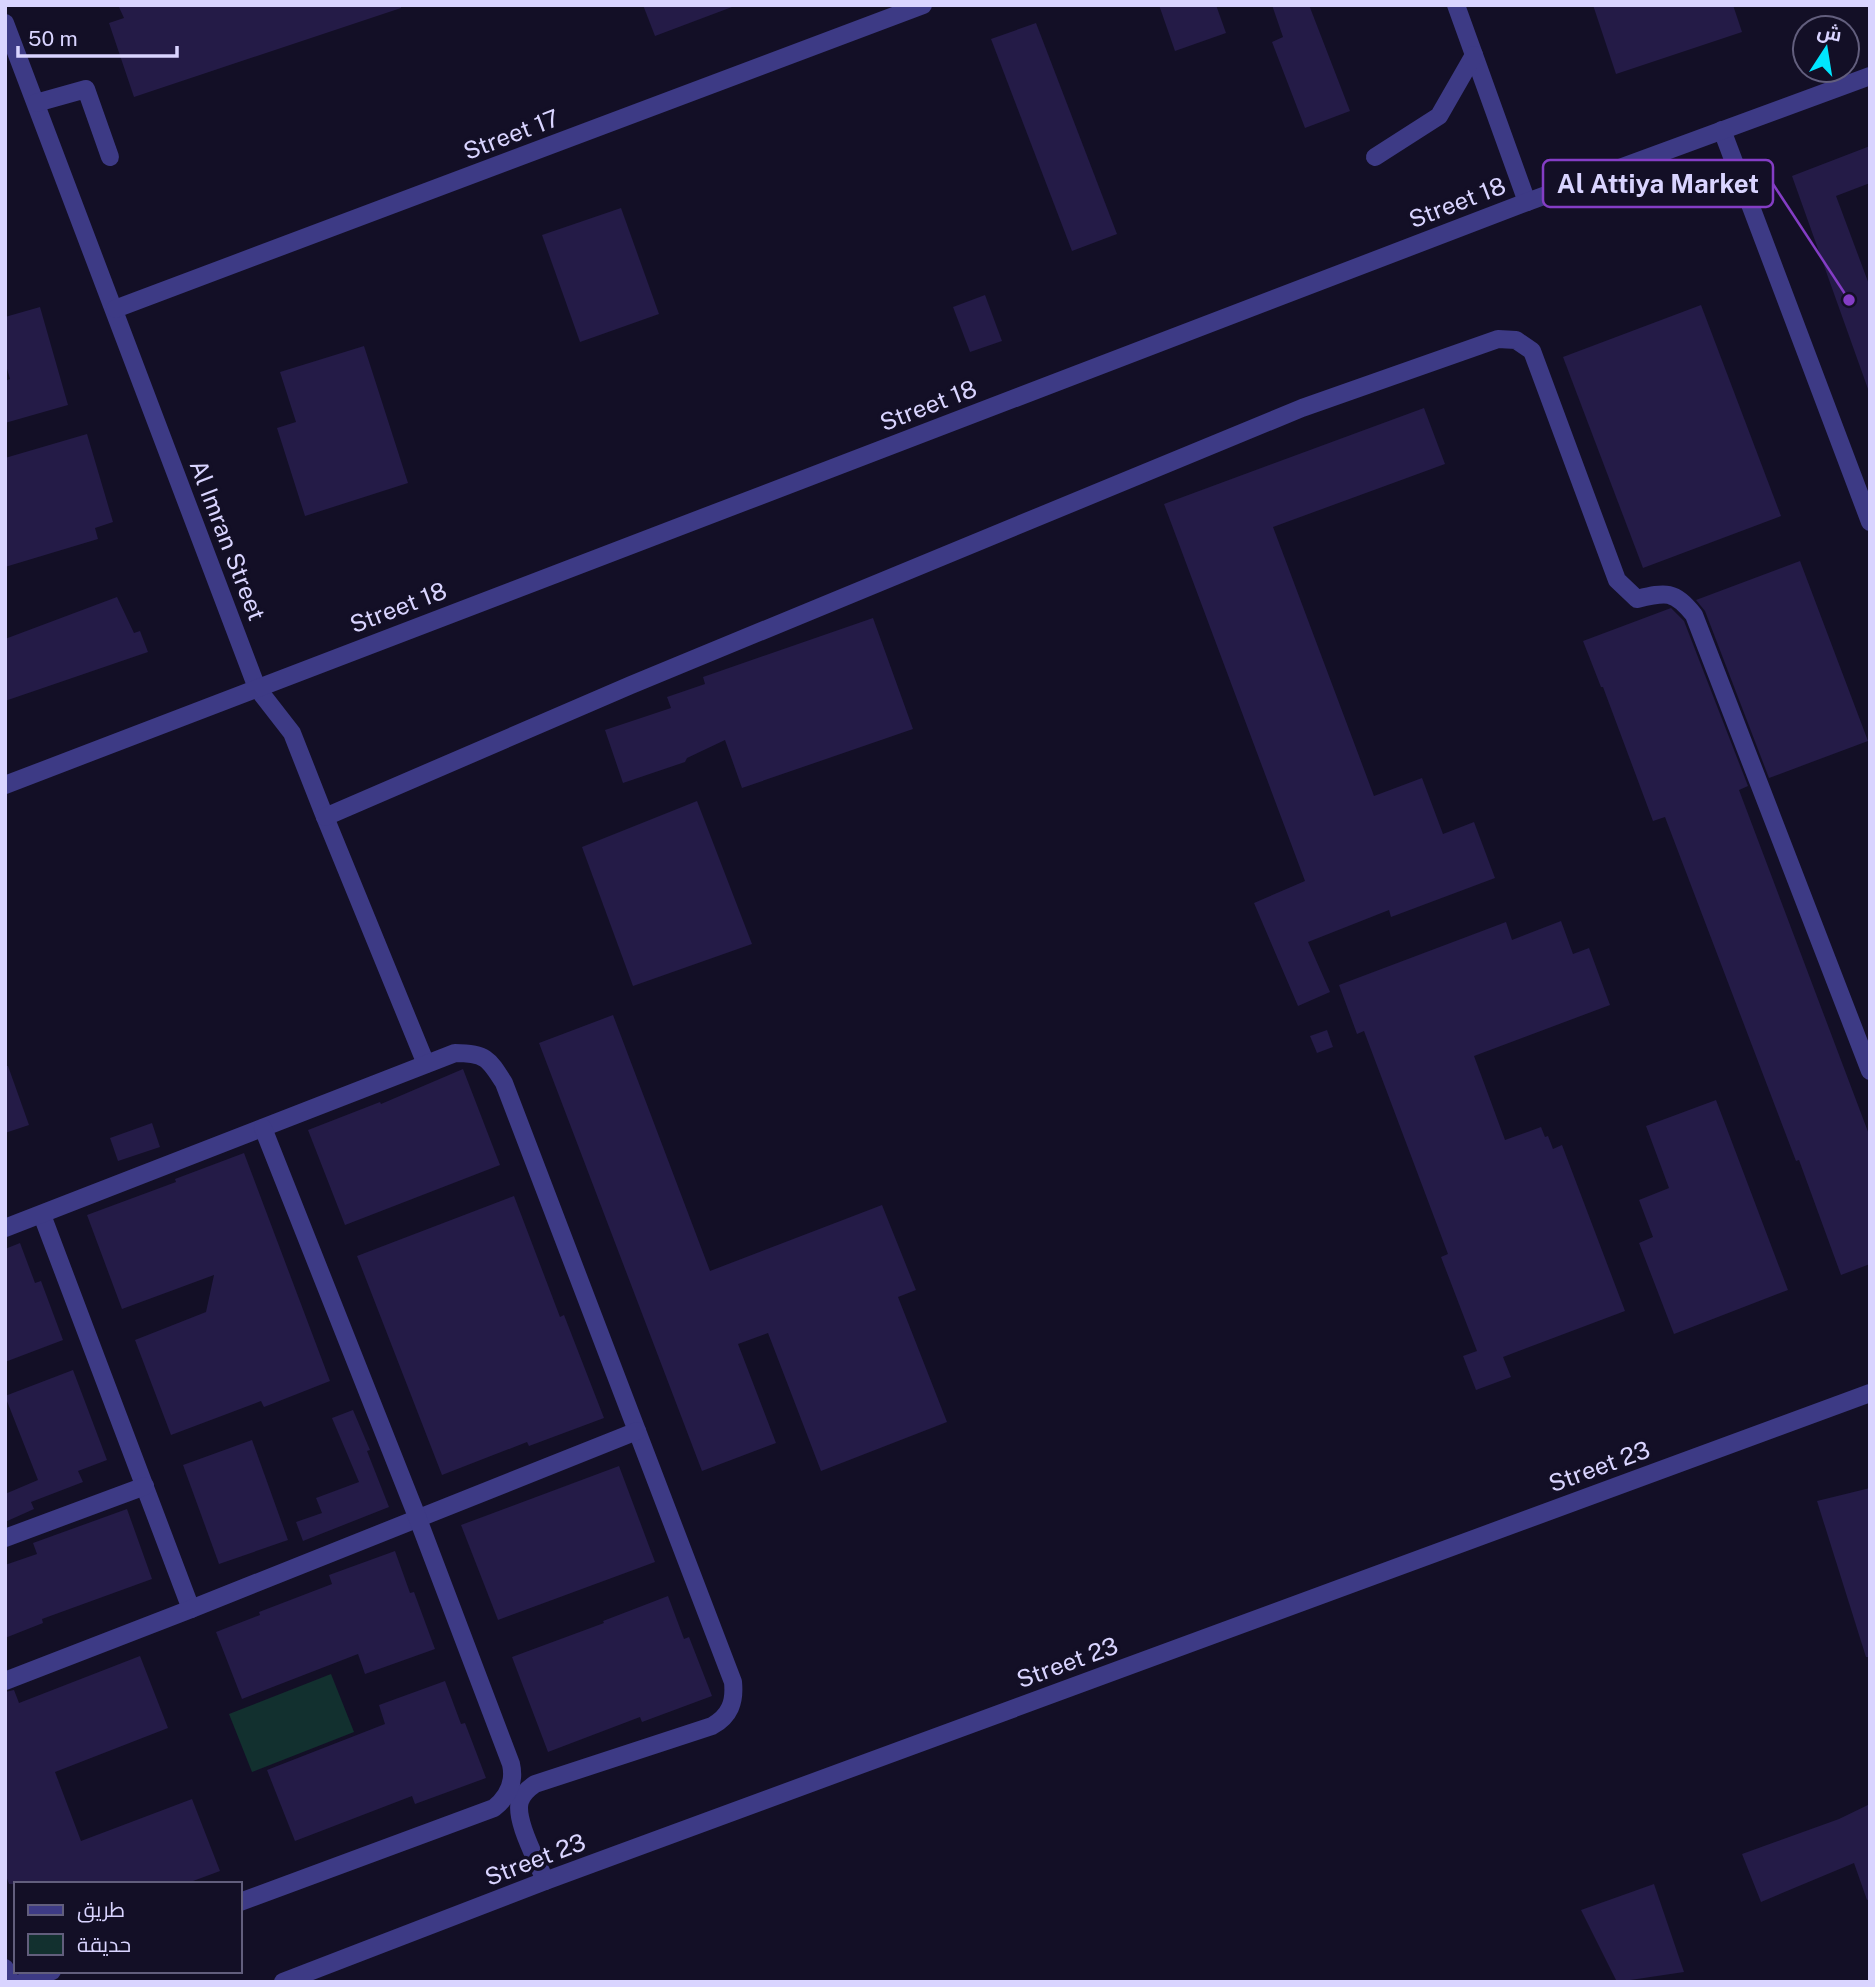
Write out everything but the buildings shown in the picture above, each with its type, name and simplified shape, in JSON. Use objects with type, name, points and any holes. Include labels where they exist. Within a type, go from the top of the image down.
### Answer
[{"type":"street","name":"Street 17","points":[[115,309],[923,5]]},
{"type":"street","points":[[1456,5],[1527,202]]},
{"type":"street","name":"Al Imran Street","points":[[5,23],[257,688],[292,733],[426,1064]]},
{"type":"street","points":[[1375,157],[1439,116],[1474,55]]},
{"type":"street","name":"Street 18","points":[[5,785],[1527,202],[1870,76]]},
{"type":"street","points":[[36,103],[86,89],[110,157]]},
{"type":"street","points":[[1722,130],[1870,522]]},
{"type":"street","points":[[324,817],[631,685],[1302,408],[1498,339],[1516,340],[1532,351],[1617,580],[1637,599],[1664,592],[1684,601],[1694,615],[1870,1071]]},
{"type":"street","points":[[5,1228],[455,1053],[472,1053],[489,1060],[504,1083],[733,1682],[733,1703],[721,1721],[712,1726],[535,1784],[528,1789],[520,1801],[520,1817],[545,1881]]},
{"type":"street","points":[[242,1901],[494,1808],[506,1796],[512,1780],[511,1764],[418,1519],[262,1128]]},
{"type":"street","points":[[42,1215],[191,1609]]},
{"type":"street","name":"Street 23","points":[[283,1982],[545,1881],[1870,1393]]},
{"type":"street","points":[[5,1681],[637,1431]]},
{"type":"street","points":[[5,1538],[145,1486]]},
{"type":"street","points":[[5,1968],[11,1982]]},
{"type":"street","points":[[23,1982],[47,1973]]},
{"type":"green space","points":[[331,1674],[354,1732],[252,1772],[229,1714]]},
{"type":"place","name":"Al Attiya Market","points":[[1849,300]]}]
